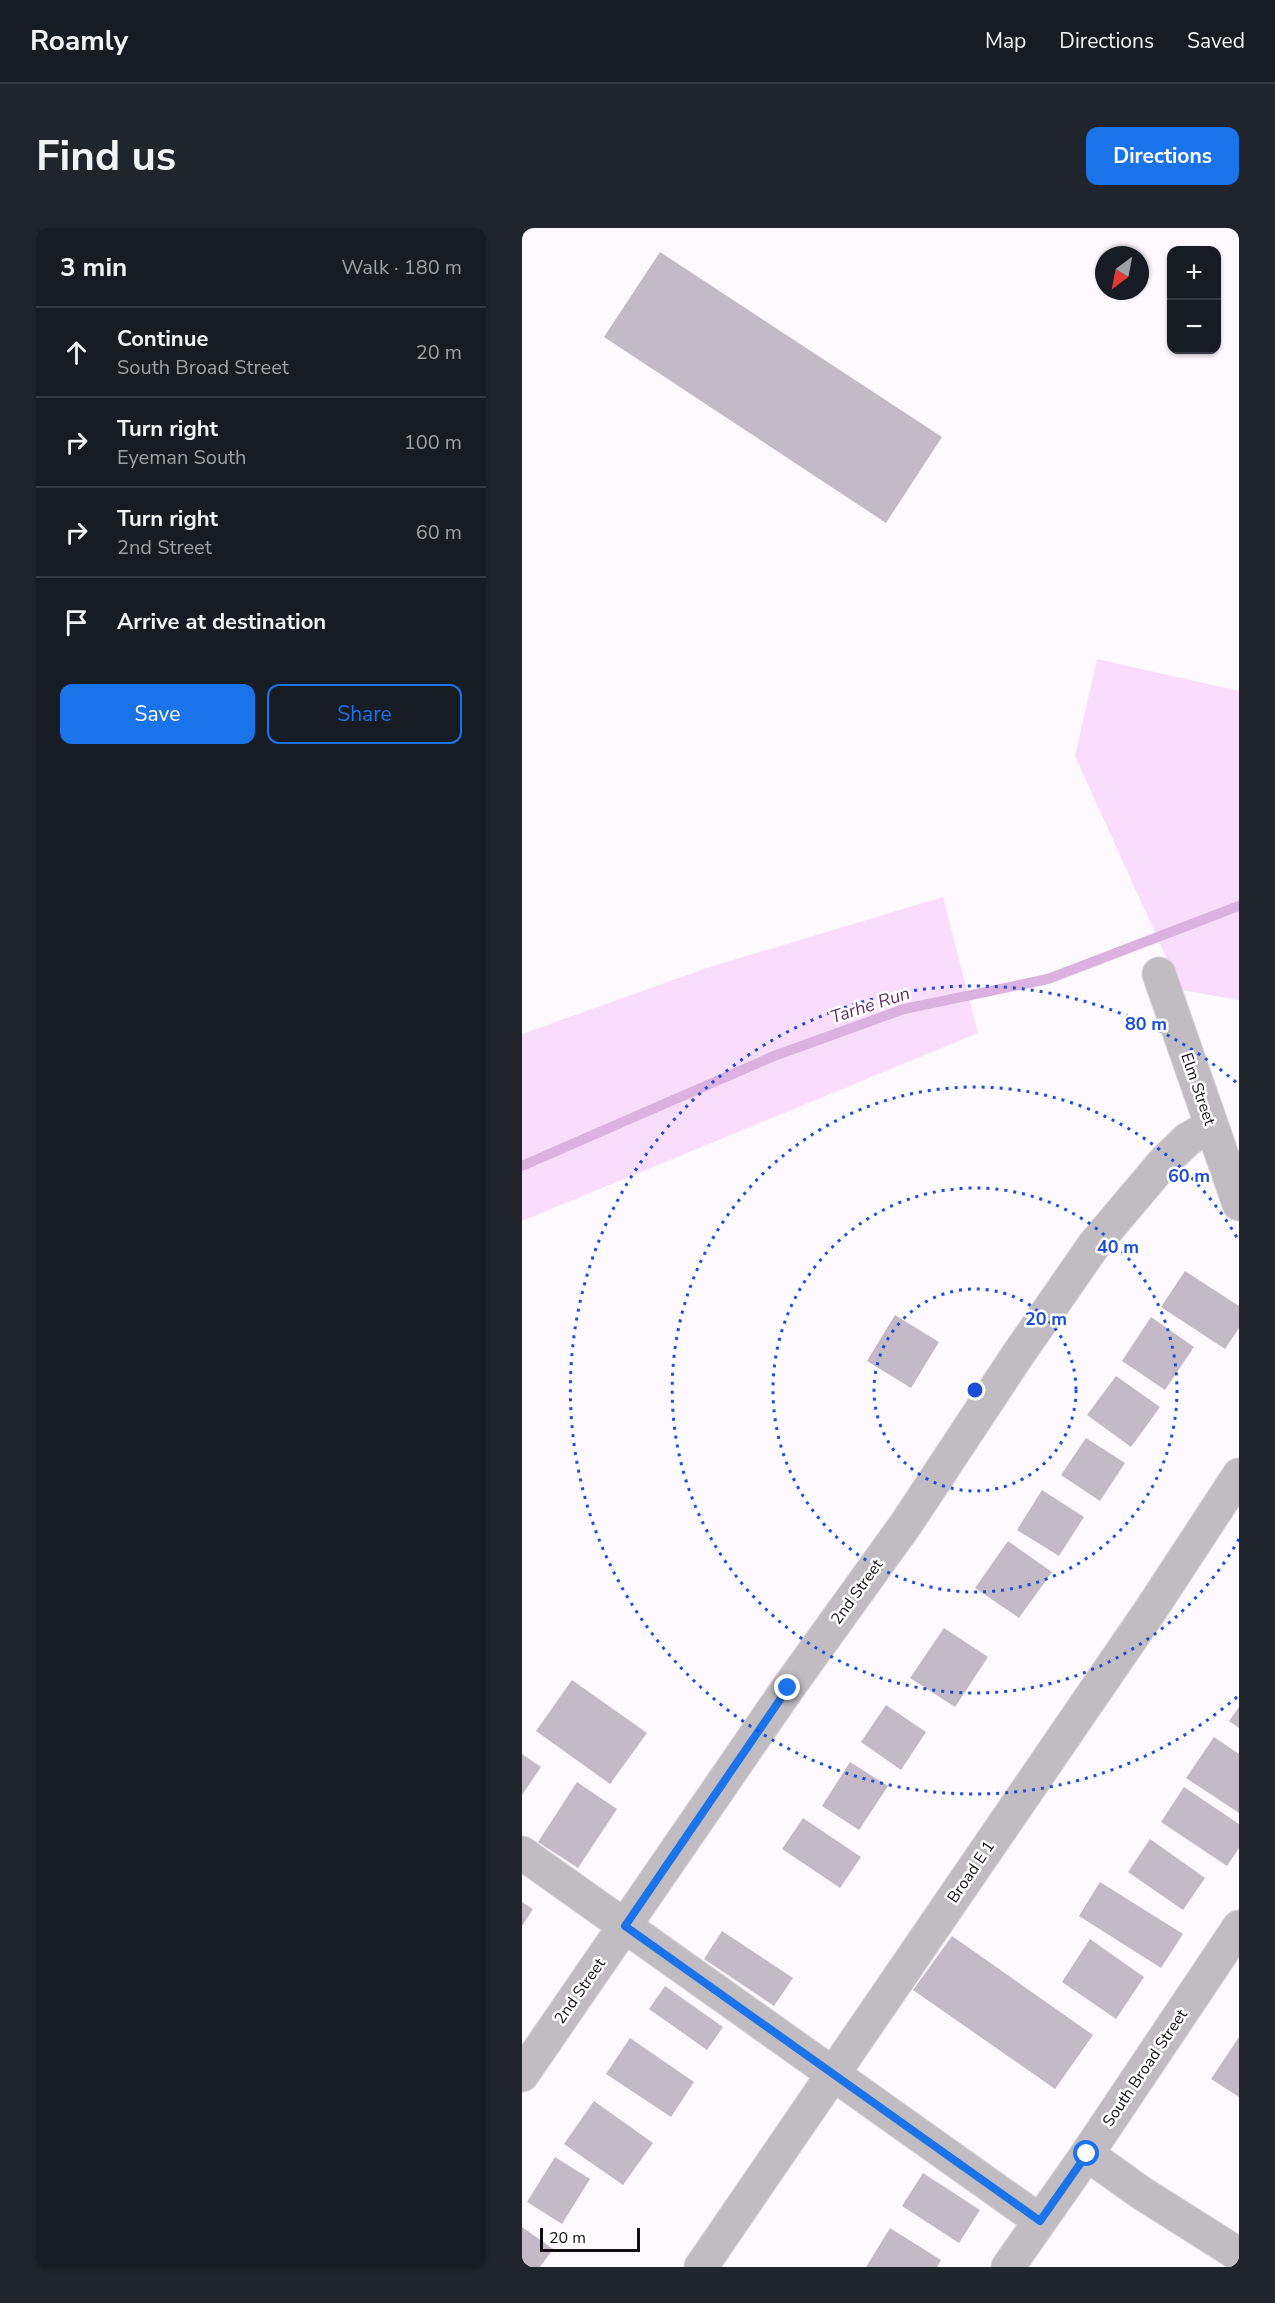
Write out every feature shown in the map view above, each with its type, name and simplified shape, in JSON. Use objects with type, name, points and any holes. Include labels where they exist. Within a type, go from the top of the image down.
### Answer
[{"type":"street","name":"Elm Street","points":[[1159,974],[1239,1204]]},
{"type":"street","name":"2nd Street","points":[[522,2075],[788,1688],[906,1524],[1017,1356],[1094,1245],[1164,1162],[1188,1139],[1211,1126]]},
{"type":"street","name":"Broad E 1","points":[[701,2267],[1152,1608],[1239,1475]]},
{"type":"street","points":[[522,1853],[1040,2221]]},
{"type":"street","name":"South Broad Street","points":[[1008,2267],[1087,2154],[1239,1927]]},
{"type":"street","points":[[1087,2154],[1140,2192],[1239,2253],[1230,2267]]},
{"type":"shaded area","points":[[1097,659],[1239,691],[1239,1000],[1181,990],[1075,756]]},
{"type":"shaded area","points":[[943,897],[978,1033],[522,1221],[522,1034],[707,968]]},
{"type":"building","points":[[660,252],[942,437],[886,523],[604,337]]},
{"type":"building","points":[[1185,1271],[1239,1306],[1239,1328],[1225,1349],[1161,1307]]},
{"type":"building","points":[[895,1315],[939,1342],[911,1388],[867,1361]]},
{"type":"building","points":[[1151,1317],[1194,1347],[1165,1390],[1122,1361]]},
{"type":"building","points":[[1116,1376],[1160,1407],[1131,1447],[1087,1415]]},
{"type":"building","points":[[1086,1438],[1125,1463],[1100,1501],[1061,1475]]},
{"type":"building","points":[[1042,1490],[1084,1517],[1059,1556],[1017,1530]]},
{"type":"building","points":[[1008,1541],[1052,1572],[1019,1618],[975,1588]]},
{"type":"building","points":[[944,1628],[988,1657],[955,1707],[910,1678]]},
{"type":"building","points":[[572,1680],[647,1733],[610,1784],[536,1731]]},
{"type":"building","points":[[886,1705],[926,1732],[901,1770],[861,1742]]},
{"type":"building","points":[[1239,1707],[1239,1728],[1229,1721]]},
{"type":"building","points":[[1214,1737],[1239,1754],[1239,1813],[1186,1778]]},
{"type":"building","points":[[522,1754],[541,1767],[522,1795]]},
{"type":"building","points":[[850,1762],[888,1786],[859,1830],[822,1806]]},
{"type":"building","points":[[577,1782],[617,1809],[578,1868],[538,1842]]},
{"type":"building","points":[[1184,1787],[1239,1824],[1239,1848],[1227,1866],[1161,1822]]},
{"type":"building","points":[[803,1818],[861,1857],[840,1888],[782,1849]]},
{"type":"building","points":[[1150,1839],[1205,1878],[1183,1910],[1128,1872]]},
{"type":"building","points":[[1100,1882],[1183,1934],[1161,1968],[1079,1916]]},
{"type":"building","points":[[522,1902],[533,1909],[522,1926]]},
{"type":"building","points":[[722,1931],[793,1978],[774,2006],[704,1959]]},
{"type":"building","points":[[952,1936],[1093,2035],[1055,2089],[913,1990]]},
{"type":"building","points":[[1090,1939],[1144,1977],[1116,2019],[1062,1982]]},
{"type":"building","points":[[665,1986],[723,2027],[707,2050],[649,2009]]},
{"type":"building","points":[[1239,2037],[1239,2097],[1211,2079]]},
{"type":"building","points":[[630,2038],[694,2082],[671,2117],[606,2074]]},
{"type":"building","points":[[594,2101],[653,2143],[623,2185],[564,2144]]},
{"type":"building","points":[[555,2157],[590,2179],[562,2224],[527,2202]]},
{"type":"building","points":[[923,2173],[980,2210],[959,2243],[902,2206]]},
{"type":"building","points":[[522,2227],[553,2249],[540,2267],[522,2265]]},
{"type":"building","points":[[890,2228],[941,2260],[937,2267],[866,2267]]},
{"type":"waterway","name":"Tarhe Run","points":[[522,1166],[774,1056],[904,1009],[1048,979],[1239,906]]},
{"type":"route","points":[[788,1688],[625,1926],[1040,2221],[1087,2154]]}]
